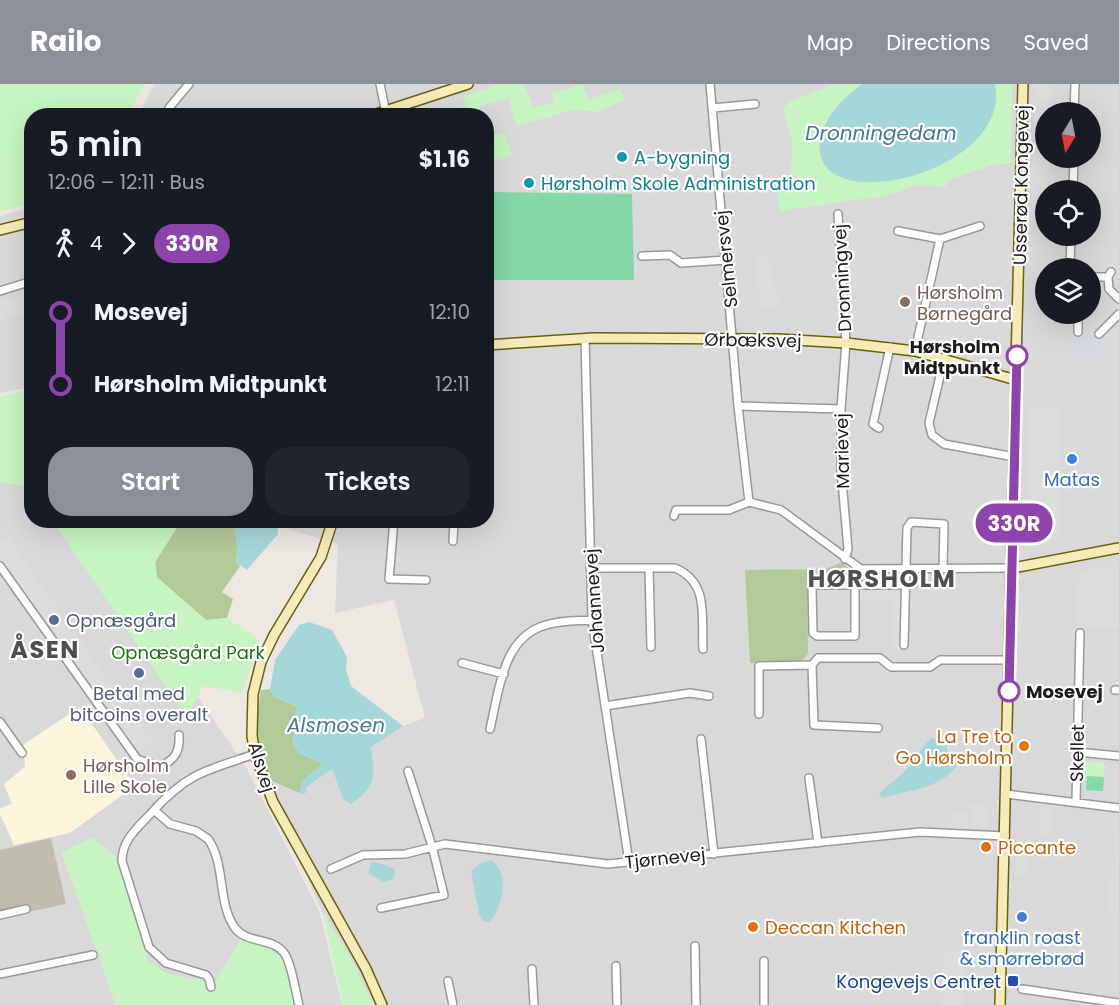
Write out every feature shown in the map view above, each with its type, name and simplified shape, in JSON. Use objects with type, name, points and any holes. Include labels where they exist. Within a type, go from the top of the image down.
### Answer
[{"type":"street","points":[[169,108],[189,84]]},
{"type":"street","points":[[380,84],[385,108]]},
{"type":"street","points":[[400,108],[468,84]]},
{"type":"street","name":"Selmersvej","points":[[710,84],[734,338],[738,405],[749,502]]},
{"type":"street","name":"Usserød Kongevej","points":[[1000,1005],[1023,84]]},
{"type":"street","points":[[1074,102],[1075,84]]},
{"type":"street","points":[[712,108],[756,104]]},
{"type":"street","name":"Dronningvej","points":[[838,214],[846,343]]},
{"type":"street","points":[[0,230],[24,226]]},
{"type":"street","points":[[898,231],[940,239],[980,226]]},
{"type":"street","points":[[915,351],[940,239]]},
{"type":"street","points":[[642,256],[670,255],[681,263],[726,260]]},
{"type":"street","points":[[1101,275],[1109,274],[1109,289],[1119,298]]},
{"type":"street","points":[[0,291],[24,284]]},
{"type":"street","points":[[1099,334],[1119,314]]},
{"type":"street","points":[[1078,324],[1078,332]]},
{"type":"street","name":"Ørbæksvej","points":[[494,344],[585,338],[734,338],[846,343],[915,351],[1016,380]]},
{"type":"street","name":"Johannevej","points":[[585,338],[592,620],[629,862]]},
{"type":"street","name":"Marievej","points":[[844,559],[848,549],[841,470],[841,409],[846,343]]},
{"type":"street","points":[[879,429],[873,424],[890,347]]},
{"type":"street","points":[[944,359],[929,423],[932,435],[944,444],[1015,457]]},
{"type":"street","points":[[738,405],[841,409]]},
{"type":"street","points":[[674,516],[676,510],[729,510],[749,502],[781,510],[856,568],[1012,568],[1119,548]]},
{"type":"street","points":[[904,645],[904,569],[908,528],[911,522],[944,524],[942,568]]},
{"type":"street","name":"Alsvej","points":[[330,528],[321,557],[274,635],[261,663],[251,711],[255,754],[273,802],[366,969],[382,1005]]},
{"type":"street","points":[[393,528],[389,579],[426,580]]},
{"type":"street","points":[[453,541],[454,528]]},
{"type":"street","points":[[0,566],[137,759],[159,767],[170,762],[180,746],[179,735]]},
{"type":"street","points":[[590,568],[675,568],[695,581],[700,592],[703,649]]},
{"type":"street","points":[[649,568],[651,647]]},
{"type":"street","points":[[855,585],[855,636],[817,636],[813,633],[812,588],[855,585],[904,585]]},
{"type":"street","points":[[490,729],[512,651],[530,632],[547,624],[592,620]]},
{"type":"street","name":"Skellet","points":[[1076,802],[1080,633]]},
{"type":"street","points":[[878,728],[814,725],[812,665],[818,658],[880,658],[891,668],[930,667],[940,660],[1010,660]]},
{"type":"street","points":[[462,663],[504,675]]},
{"type":"street","points":[[759,714],[759,666],[812,665]]},
{"type":"street","points":[[605,706],[690,693],[709,696]]},
{"type":"street","points":[[0,722],[22,753]]},
{"type":"street","points":[[701,739],[714,854]]},
{"type":"street","points":[[1077,752],[1119,756]]},
{"type":"street","points":[[210,987],[206,975],[166,963],[156,956],[146,937],[122,851],[126,841],[184,781],[255,754]]},
{"type":"street","points":[[381,908],[444,895],[432,846],[408,771]]},
{"type":"street","points":[[809,778],[818,843]]},
{"type":"street","points":[[1006,794],[1119,808]]},
{"type":"street","points":[[154,810],[170,824],[202,834],[211,843],[235,928],[249,938],[272,944],[284,953],[299,1005]]},
{"type":"street","name":"Tjørnevej","points":[[331,869],[363,855],[405,854],[432,846],[477,846],[585,863],[629,862],[946,831],[1005,836]]},
{"type":"street","points":[[0,915],[26,909]]},
{"type":"street","points":[[695,946],[696,1005]]},
{"type":"street","points":[[0,974],[93,955]]},
{"type":"street","points":[[764,961],[764,1005]]},
{"type":"street","points":[[616,966],[617,1005]]},
{"type":"street","points":[[532,969],[534,1005]]},
{"type":"street","points":[[448,981],[453,1005]]},
{"type":"street","points":[[1022,989],[1119,1003]]},
{"type":"shaded area","points":[[154,84],[1119,84],[1119,1005],[360,1005],[267,779],[305,794],[307,787],[332,769],[343,799],[371,747],[403,726],[425,718],[394,600],[335,613],[338,544],[285,528],[494,528],[494,108],[142,108]]},
{"type":"shaded area","points":[[1035,84],[1052,84],[1051,102],[1035,102],[1035,168],[1049,168],[1048,180],[1035,180],[1035,221],[1031,221]]},
{"type":"shaded area","points":[[24,209],[24,388],[0,393],[0,216]]},
{"type":"shaded area","points":[[765,253],[765,259],[772,260],[775,289],[779,293],[779,307],[761,307],[762,291],[757,291],[754,254]]},
{"type":"shaded area","points":[[24,295],[24,314],[0,319],[0,301]]},
{"type":"shaded area","points":[[1097,332],[1102,337],[1102,359],[1070,361],[1069,333]]},
{"type":"shaded area","points":[[1027,408],[1059,408],[1061,539],[1030,540]]},
{"type":"shaded area","points":[[0,482],[24,485],[24,528],[64,528],[149,626],[246,767],[320,913],[342,1005],[294,1005],[282,957],[240,941],[215,984],[165,973],[147,961],[117,858],[93,838],[62,853],[116,1005],[0,1005]]},
{"type":"shaded area","name":"Opnæsgård","points":[[8,537],[153,742],[136,753],[0,561],[0,543]]},
{"type":"shaded area","points":[[1087,567],[1119,568],[1119,630],[1076,627],[1079,572],[1086,573]]},
{"type":"shaded area","points":[[817,577],[897,577],[897,587],[906,587],[907,649],[893,649],[893,599],[854,599],[854,592],[834,592],[834,584],[817,584]]},
{"type":"shaded area","name":"Hørsholm Lille Skole","points":[[80,707],[135,786],[70,833],[14,845],[0,814],[0,808],[12,804],[4,784],[25,767],[23,745]]},
{"type":"shaded area","points":[[970,804],[989,804],[989,827],[970,827]]},
{"type":"shaded area","points":[[1039,807],[1054,808],[1053,837],[1039,836]]},
{"type":"shaded area","points":[[951,811],[968,811],[968,828],[950,827]]},
{"type":"shaded area","points":[[1119,827],[1119,912],[1109,910],[1107,902]]},
{"type":"shaded area","points":[[51,838],[66,904],[0,918],[0,850]]},
{"type":"shaded area","points":[[1017,842],[1029,844],[1025,875],[1015,873]]},
{"type":"shaded area","points":[[944,951],[965,951],[964,1005],[942,1005]]},
{"type":"green space","points":[[0,84],[145,84],[132,108],[24,108],[24,205],[0,211]]},
{"type":"green space","points":[[502,84],[524,84],[533,107],[554,103],[551,94],[582,84],[589,99],[620,89],[625,100],[594,113],[593,111],[572,110],[517,126],[508,98],[479,106],[479,108],[467,108],[463,96]]},
{"type":"green space","points":[[836,84],[1012,84],[1011,163],[993,165],[949,180],[945,187],[917,185],[889,195],[779,211],[777,181],[791,178],[792,141],[783,110],[788,102]]},
{"type":"green space","points":[[504,134],[512,155],[494,162],[494,136]]},
{"type":"green space","points":[[494,192],[632,194],[634,280],[494,280]]},
{"type":"green space","points":[[24,391],[24,485],[0,482],[0,397]]},
{"type":"green space","name":"Opnæsgård Park","points":[[58,528],[177,528],[155,562],[157,577],[206,620],[227,618],[260,640],[242,693],[203,686],[187,717]]},
{"type":"green space","points":[[177,528],[234,528],[238,548],[236,562],[240,566],[222,592],[233,599],[227,618],[206,620],[157,578],[155,562]]},
{"type":"green space","points":[[842,562],[857,576],[807,578],[808,654],[801,662],[750,663],[745,570],[826,569]]},
{"type":"green space","points":[[270,689],[274,697],[296,706],[299,753],[323,764],[302,781],[300,793],[267,779],[259,745],[258,713],[261,690]]},
{"type":"green space","points":[[1086,762],[1102,762],[1105,767],[1104,777],[1085,776]]},
{"type":"green space","points":[[1087,776],[1104,777],[1103,791],[1086,790]]},
{"type":"green space","points":[[93,838],[117,858],[147,961],[166,973],[214,984],[240,940],[256,944],[276,954],[281,960],[294,1005],[116,1005],[62,852]]},
{"type":"green space","points":[[323,912],[357,970],[373,1005],[343,1005]]},
{"type":"water","name":"Dronningedam","points":[[862,84],[995,84],[992,116],[974,142],[945,163],[911,176],[876,182],[846,179],[825,166],[820,142],[825,125],[835,109]]},
{"type":"water","points":[[234,528],[278,528],[278,534],[247,570],[236,562],[238,548]]},
{"type":"water","name":"Alsmosen","points":[[309,622],[332,630],[347,657],[346,669],[351,686],[403,726],[371,747],[373,773],[370,786],[351,804],[343,799],[332,769],[307,787],[305,794],[300,793],[302,781],[323,764],[299,753],[292,744],[296,706],[274,697],[270,689],[275,660],[299,625]]},
{"type":"water","points":[[932,738],[946,740],[947,751],[954,756],[957,766],[950,774],[922,788],[883,798],[879,795],[908,768]]},
{"type":"water","points":[[491,860],[501,873],[503,881],[501,899],[490,922],[484,922],[479,914],[471,871],[481,863]]},
{"type":"water","points":[[372,861],[394,868],[395,874],[392,880],[383,882],[368,873]]},
{"type":"bus line","name":"330R","points":[[1009,691],[1017,356]]},
{"type":"place","name":"A-bygning","points":[[622,157]]},
{"type":"place","name":"Hørsholm Skole Administration","points":[[529,183]]},
{"type":"place","name":"Hørsholm Børnegård","points":[[905,302]]},
{"type":"place","name":"Hørsholm Midtpunkt","points":[[1017,356]]},
{"type":"place","name":"Matas","points":[[1072,459]]},
{"type":"place","name":"Opnæsgård","points":[[54,620]]},
{"type":"place","name":"Betal med bitcoins overalt","points":[[139,673]]},
{"type":"place","name":"Mosevej","points":[[1009,691]]},
{"type":"place","name":"La Tre to Go Hørsholm","points":[[1024,746]]},
{"type":"place","name":"Hørsholm Lille Skole","points":[[71,775]]},
{"type":"place","name":"Piccante","points":[[986,847]]},
{"type":"place","name":"franklin roast & smørrebrød","points":[[1022,917]]},
{"type":"place","name":"Deccan Kitchen","points":[[753,927]]},
{"type":"place","name":"Kongevejs Centret","points":[[1013,981]]},
{"type":"district","name":"HØRSHOLM","points":[[882,578]]},
{"type":"district","name":"ÅSEN","points":[[45,649]]}]
